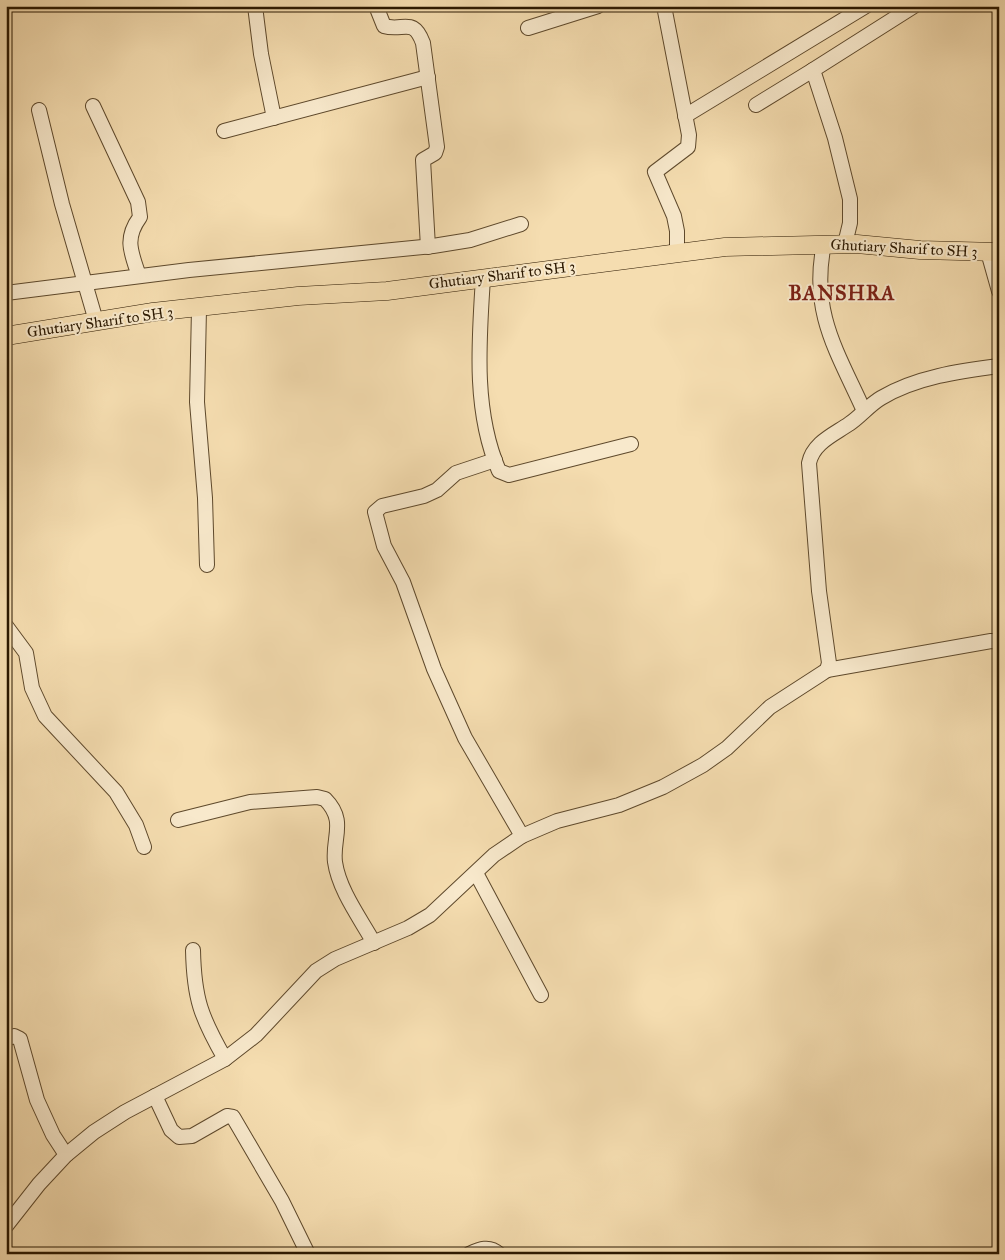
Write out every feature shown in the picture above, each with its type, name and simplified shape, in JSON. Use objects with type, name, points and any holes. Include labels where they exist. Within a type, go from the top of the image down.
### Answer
[{"type":"main road","name":"Ghutiary Sharif to SH 3","points":[[6,336],[94,317],[199,308],[298,296],[387,291],[724,247],[846,244],[920,250],[993,252]]},
{"type":"street","points":[[255,6],[261,54],[274,118]]},
{"type":"street","points":[[376,6],[384,26],[407,25],[417,31],[423,43],[436,150],[423,160],[428,247]]},
{"type":"street","points":[[528,28],[598,6]]},
{"type":"street","points":[[664,6],[687,127],[688,147],[654,172],[674,216],[677,231],[677,253]]},
{"type":"street","points":[[687,127],[866,6]]},
{"type":"street","points":[[756,105],[914,6]]},
{"type":"street","points":[[813,70],[835,138],[850,198],[850,223],[846,244]]},
{"type":"street","points":[[224,131],[428,77]]},
{"type":"street","points":[[93,106],[138,202],[140,217],[132,226],[130,245],[139,276]]},
{"type":"street","points":[[39,110],[62,204],[94,317]]},
{"type":"street","points":[[6,293],[86,288],[139,276],[428,247],[470,240],[521,224]]},
{"type":"street","points":[[824,244],[818,279],[819,297],[824,320],[864,411]]},
{"type":"street","points":[[993,252],[999,291]]},
{"type":"street","points":[[483,278],[479,372],[486,426],[498,471],[509,475],[631,444]]},
{"type":"street","points":[[199,308],[197,402],[205,498],[207,565]]},
{"type":"street","points":[[827,670],[829,663],[820,591],[809,463],[815,448],[892,392],[933,377],[999,366]]},
{"type":"street","points":[[495,460],[456,474],[437,490],[424,496],[382,506],[376,509],[375,512],[384,546],[403,582],[438,678],[470,746],[522,836]]},
{"type":"street","points":[[6,626],[26,653],[32,688],[45,716],[116,792],[136,825],[144,847]]},
{"type":"street","points":[[6,1226],[39,1184],[66,1156],[94,1132],[155,1096],[225,1059],[256,1035],[316,972],[335,959],[408,928],[430,915],[508,843],[557,821],[634,799],[703,765],[727,748],[770,707],[827,670],[998,641]]},
{"type":"street","points":[[178,820],[250,802],[325,798],[338,825],[336,868],[343,886],[374,943]]},
{"type":"street","points":[[476,873],[542,995]]},
{"type":"street","points":[[193,950],[196,996],[201,1014],[225,1059]]},
{"type":"street","points":[[6,1039],[14,1036],[20,1039],[37,1100],[53,1135],[66,1156]]},
{"type":"street","points":[[155,1096],[171,1130],[179,1137],[192,1136],[227,1116],[233,1117],[282,1201],[308,1254]]},
{"type":"street","points":[[469,1254],[485,1248],[490,1248],[499,1254]]},
{"type":"district","name":"BANSHRA","points":[[842,293]]}]
